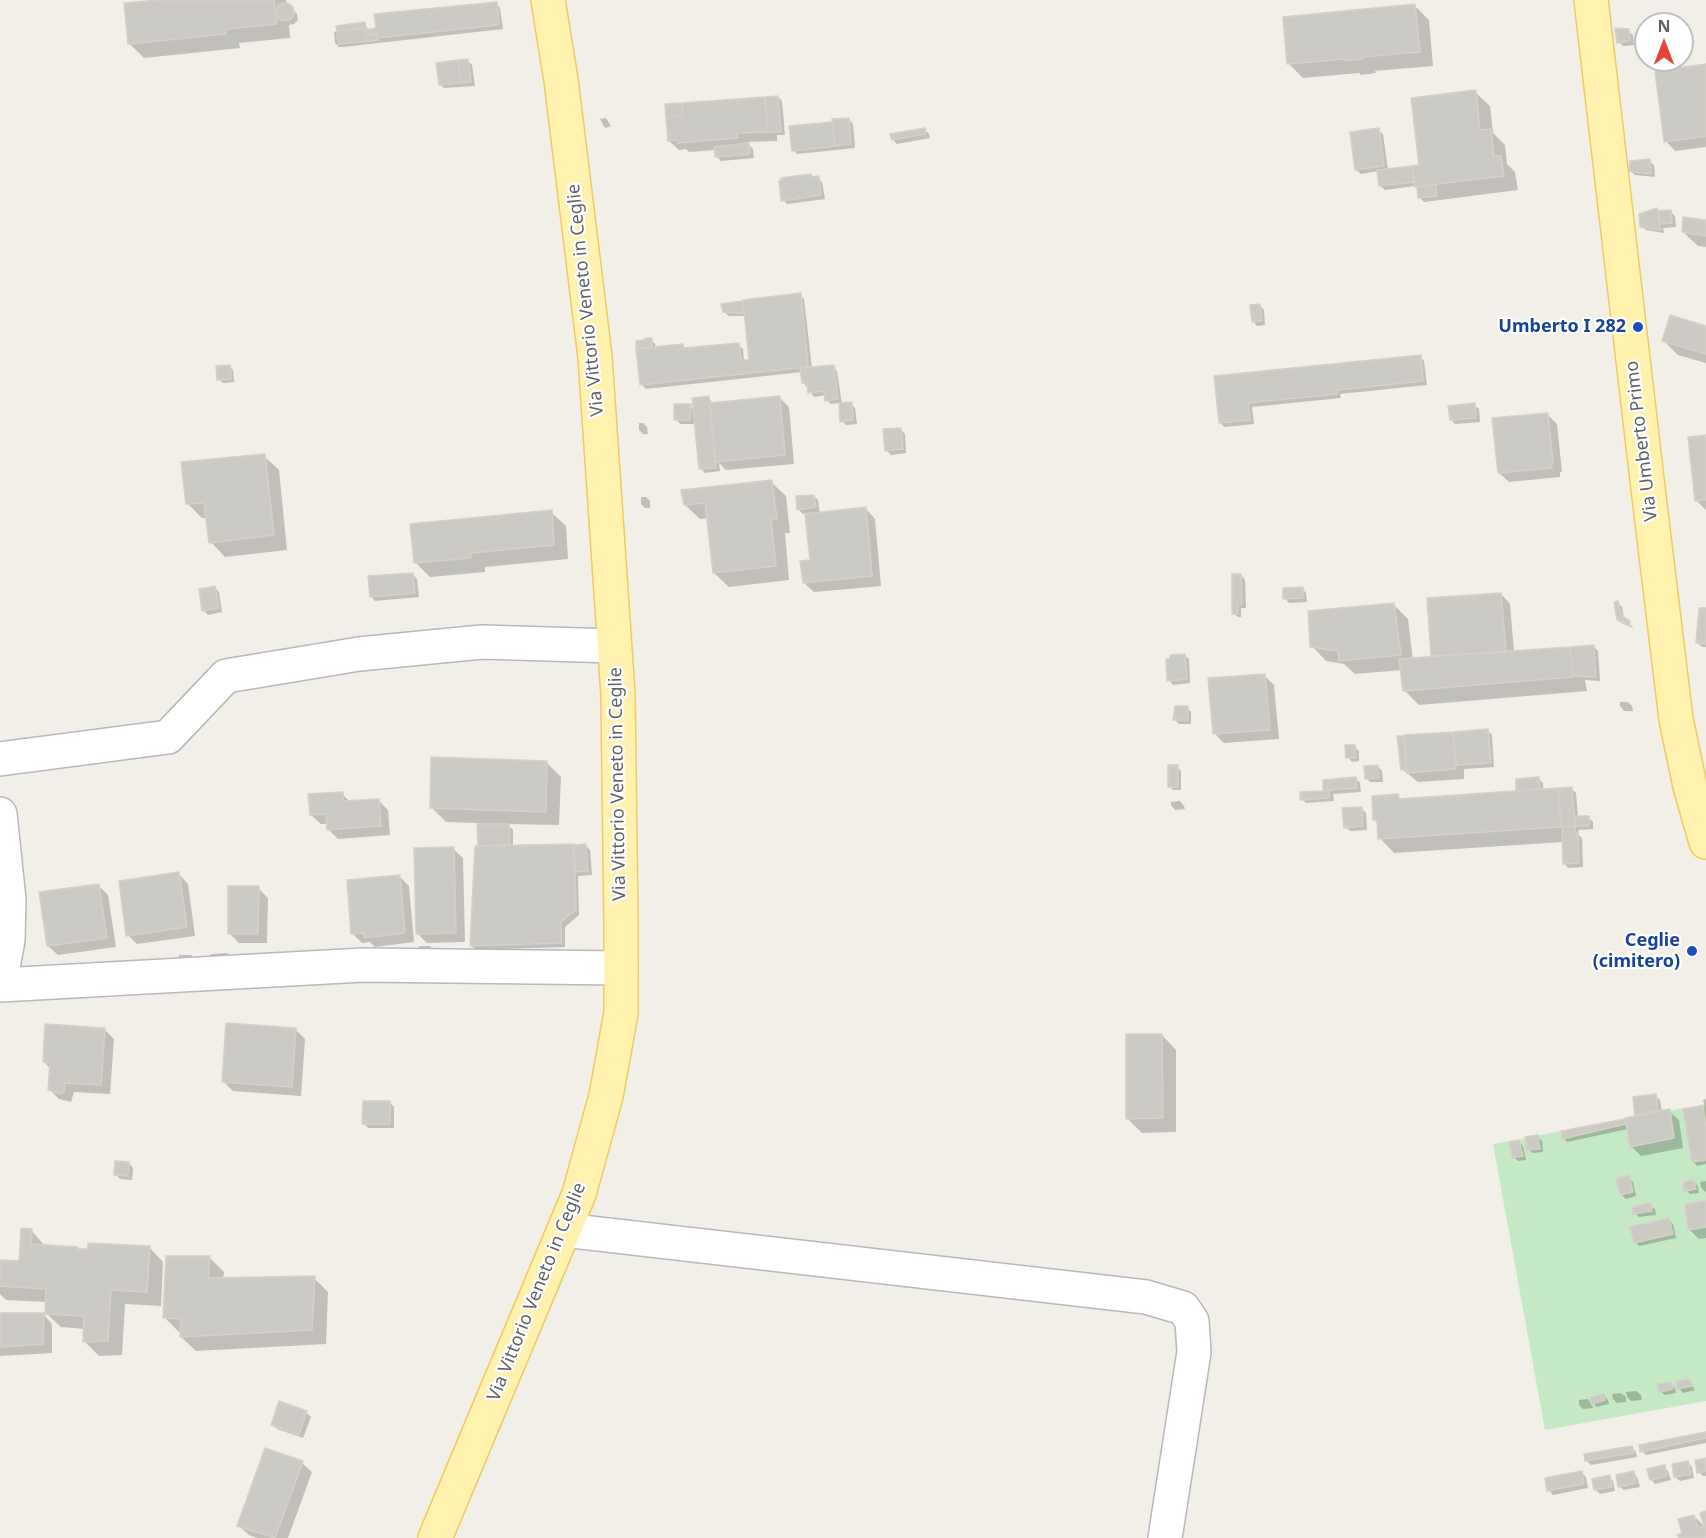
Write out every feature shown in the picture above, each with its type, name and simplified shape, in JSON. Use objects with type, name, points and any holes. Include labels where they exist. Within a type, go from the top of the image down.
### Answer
[{"type":"main road","name":"Via Vittorio Veneto in Ceglie","points":[[435,1538],[579,1194],[606,1096],[621,1013],[618,705],[595,357],[561,80],[548,0]]},
{"type":"main road","name":"Via Umberto Primo","points":[[1591,0],[1676,719],[1690,786],[1706,842]]},
{"type":"street","points":[[0,759],[168,737],[226,676],[359,654],[482,642],[615,646]]},
{"type":"street","points":[[0,814],[9,900],[8,940],[0,985],[363,965],[621,968]]},
{"type":"street","points":[[564,1230],[1146,1297],[1183,1308],[1192,1321],[1194,1352],[1165,1538]]},
{"type":"green space","points":[[1706,1104],[1706,1401],[1545,1430],[1493,1144]]},
{"type":"building","points":[[159,0],[274,0],[277,24],[226,29],[226,34],[128,44],[124,3]]},
{"type":"building","points":[[497,2],[499,25],[377,38],[377,33],[366,35],[366,30],[376,28],[374,14]]},
{"type":"building","points":[[285,3],[291,6],[294,12],[291,18],[285,21],[279,18],[276,12],[279,6]]},
{"type":"building","points":[[1415,4],[1420,52],[1362,57],[1362,59],[1345,61],[1345,59],[1287,64],[1283,17]]},
{"type":"building","points":[[365,22],[366,28],[337,31],[336,26]]},
{"type":"building","points":[[366,28],[366,35],[377,33],[378,40],[338,44],[337,31]]},
{"type":"building","points":[[1615,28],[1629,29],[1630,41],[1617,43]]},
{"type":"building","points":[[468,59],[471,82],[461,83],[458,60]]},
{"type":"building","points":[[458,60],[461,83],[439,85],[436,63]]},
{"type":"building","points":[[1706,64],[1706,136],[1664,142],[1655,72],[1694,72],[1694,66]]},
{"type":"building","points":[[1476,90],[1480,130],[1491,129],[1494,156],[1501,156],[1504,176],[1414,187],[1412,166],[1419,165],[1411,98]]},
{"type":"building","points":[[778,96],[781,132],[768,132],[765,97]]},
{"type":"building","points":[[765,97],[768,132],[737,133],[738,138],[678,143],[677,140],[668,141],[666,117],[683,115],[682,103]]},
{"type":"building","points":[[682,103],[683,115],[666,117],[665,104]]},
{"type":"building","points":[[849,118],[851,144],[835,146],[832,119]]},
{"type":"building","points":[[832,122],[835,146],[792,151],[789,126]]},
{"type":"building","points":[[925,128],[926,134],[892,140],[890,134]]},
{"type":"building","points":[[1379,128],[1384,166],[1355,170],[1350,132]]},
{"type":"building","points":[[749,143],[750,154],[715,157],[714,147]]},
{"type":"building","points":[[1650,159],[1651,174],[1629,171],[1630,161]]},
{"type":"building","points":[[1412,166],[1414,182],[1379,186],[1377,170]]},
{"type":"building","points":[[811,174],[812,177],[819,176],[821,195],[781,201],[779,181],[781,178]]},
{"type":"building","points":[[1436,185],[1437,196],[1418,198],[1417,187]]},
{"type":"building","points":[[1657,208],[1661,230],[1640,227],[1639,214]]},
{"type":"building","points":[[1671,210],[1672,223],[1660,224],[1658,211]]},
{"type":"building","points":[[1683,217],[1706,220],[1706,236],[1682,232]]},
{"type":"building","points":[[801,293],[808,367],[640,385],[636,349],[683,344],[683,348],[739,343],[741,360],[749,360],[743,300]]},
{"type":"building","points":[[743,301],[744,313],[723,312],[721,304]]},
{"type":"building","points":[[1260,304],[1262,321],[1252,322],[1250,305]]},
{"type":"building","points":[[1670,315],[1706,326],[1706,354],[1662,341]]},
{"type":"building","points":[[645,338],[652,338],[652,347],[636,349],[636,341],[645,340]]},
{"type":"building","points":[[1421,355],[1423,381],[1337,390],[1337,394],[1248,403],[1250,420],[1219,423],[1214,376]]},
{"type":"building","points":[[230,365],[231,379],[217,380],[216,366]]},
{"type":"building","points":[[834,365],[838,399],[825,401],[824,391],[808,393],[807,382],[802,383],[800,368]]},
{"type":"building","points":[[709,396],[716,468],[699,469],[692,398]]},
{"type":"building","points":[[780,396],[785,455],[715,462],[710,403]]},
{"type":"building","points":[[852,402],[853,420],[840,422],[839,403]]},
{"type":"building","points":[[1475,403],[1476,418],[1450,420],[1448,406]]},
{"type":"building","points":[[674,404],[691,404],[690,420],[674,420]]},
{"type":"building","points":[[1548,413],[1552,468],[1498,473],[1492,418]]},
{"type":"building","points":[[901,428],[903,449],[885,451],[883,429]]},
{"type":"building","points":[[1706,435],[1706,500],[1695,501],[1688,437]]},
{"type":"building","points":[[265,454],[274,535],[209,543],[204,503],[186,504],[181,462]]},
{"type":"building","points":[[772,480],[777,519],[771,519],[776,566],[713,573],[705,503],[684,505],[681,490]]},
{"type":"building","points":[[814,495],[816,507],[797,510],[796,496]]},
{"type":"building","points":[[866,507],[872,576],[803,583],[800,561],[810,560],[805,514]]},
{"type":"building","points":[[552,510],[554,545],[471,553],[471,558],[414,563],[410,524]]},
{"type":"building","points":[[413,573],[415,593],[370,597],[368,576]]},
{"type":"building","points":[[1232,574],[1241,574],[1242,604],[1238,604],[1238,614],[1232,614]]},
{"type":"building","points":[[215,586],[219,608],[202,611],[199,589]]},
{"type":"building","points":[[1303,587],[1303,598],[1283,599],[1283,588]]},
{"type":"building","points":[[1501,593],[1506,652],[1431,656],[1427,598]]},
{"type":"building","points":[[1618,601],[1621,615],[1630,621],[1630,626],[1617,620],[1614,602]]},
{"type":"building","points":[[1394,603],[1401,655],[1339,661],[1338,651],[1310,647],[1308,611]]},
{"type":"building","points":[[1699,608],[1706,608],[1706,644],[1696,643]]},
{"type":"building","points":[[1594,645],[1596,677],[1573,676],[1570,647]]},
{"type":"building","points":[[1570,647],[1573,677],[1403,691],[1399,659]]},
{"type":"building","points":[[1185,654],[1187,679],[1167,681],[1166,659],[1170,659],[1170,655]]},
{"type":"building","points":[[1265,674],[1270,730],[1213,734],[1208,678]]},
{"type":"building","points":[[1175,706],[1188,706],[1188,720],[1173,720]]},
{"type":"building","points":[[1488,729],[1491,763],[1456,765],[1453,732]]},
{"type":"building","points":[[1453,732],[1456,769],[1407,773],[1404,735]]},
{"type":"building","points":[[1397,736],[1404,736],[1407,769],[1401,770]]},
{"type":"building","points":[[1345,745],[1355,745],[1356,758],[1346,758]]},
{"type":"building","points":[[431,757],[547,761],[546,812],[430,808]]},
{"type":"building","points":[[1168,765],[1178,765],[1178,787],[1168,787]]},
{"type":"building","points":[[1378,765],[1379,778],[1365,779],[1364,766]]},
{"type":"building","points":[[1356,777],[1357,788],[1329,790],[1330,798],[1300,800],[1300,792],[1323,791],[1323,780]]},
{"type":"building","points":[[1539,777],[1540,789],[1516,791],[1516,779]]},
{"type":"building","points":[[1572,787],[1575,826],[1561,827],[1558,788]]},
{"type":"building","points":[[1558,788],[1561,827],[1378,839],[1377,820],[1373,820],[1372,796],[1398,794],[1399,799]]},
{"type":"building","points":[[343,792],[343,801],[379,799],[381,826],[327,830],[326,814],[310,815],[308,794]]},
{"type":"building","points":[[1362,807],[1363,826],[1344,828],[1342,808]]},
{"type":"building","points":[[1574,816],[1589,816],[1589,826],[1575,826]]},
{"type":"building","points":[[477,824],[509,824],[510,845],[478,846]]},
{"type":"building","points":[[1575,826],[1575,833],[1578,833],[1579,863],[1563,864],[1562,827]]},
{"type":"building","points":[[574,844],[576,910],[561,922],[561,943],[470,946],[475,846]]},
{"type":"building","points":[[586,844],[588,871],[574,872],[574,845]]},
{"type":"building","points":[[454,847],[456,933],[416,934],[414,848]]},
{"type":"building","points":[[179,872],[187,927],[126,936],[119,881]]},
{"type":"building","points":[[400,875],[405,933],[364,938],[364,933],[351,934],[347,880]]},
{"type":"building","points":[[99,884],[107,938],[47,946],[39,892]]},
{"type":"building","points":[[228,886],[259,886],[258,934],[228,934]]},
{"type":"building","points":[[226,1023],[296,1028],[292,1087],[222,1082]]},
{"type":"building","points":[[45,1024],[105,1028],[101,1085],[65,1083],[64,1092],[61,1094],[48,1090],[50,1063],[43,1062]]},
{"type":"building","points":[[1126,1034],[1162,1034],[1163,1118],[1126,1119]]},
{"type":"building","points":[[1656,1094],[1658,1110],[1635,1116],[1633,1097]]},
{"type":"building","points":[[363,1101],[390,1101],[390,1124],[362,1124]]},
{"type":"building","points":[[1703,1106],[1706,1127],[1706,1160],[1692,1162],[1683,1109]]},
{"type":"building","points":[[1670,1109],[1674,1138],[1630,1147],[1625,1118]]},
{"type":"building","points":[[1625,1119],[1626,1124],[1562,1139],[1561,1131]]},
{"type":"building","points":[[1538,1135],[1540,1149],[1527,1150],[1525,1137]]},
{"type":"building","points":[[1519,1140],[1523,1156],[1512,1158],[1509,1142]]},
{"type":"building","points":[[115,1161],[129,1162],[128,1176],[114,1175]]},
{"type":"building","points":[[1629,1175],[1633,1192],[1620,1195],[1616,1179]]},
{"type":"building","points":[[1694,1180],[1696,1189],[1684,1191],[1683,1182]]},
{"type":"building","points":[[1706,1201],[1706,1227],[1688,1230],[1685,1204]]},
{"type":"building","points":[[1651,1203],[1652,1211],[1633,1214],[1632,1207]]},
{"type":"building","points":[[1669,1218],[1673,1234],[1634,1243],[1630,1227]]},
{"type":"building","points":[[21,1228],[32,1229],[31,1244],[78,1247],[78,1249],[88,1249],[88,1243],[150,1246],[147,1292],[111,1290],[108,1341],[83,1342],[84,1316],[45,1314],[46,1289],[0,1286],[0,1260],[19,1261]]},
{"type":"building","points":[[166,1256],[210,1256],[208,1278],[315,1276],[312,1330],[180,1337],[181,1319],[163,1318]]},
{"type":"building","points":[[0,1313],[44,1313],[43,1344],[0,1347]]},
{"type":"building","points":[[1690,1379],[1692,1386],[1677,1389],[1676,1381]]},
{"type":"building","points":[[1672,1382],[1673,1389],[1659,1392],[1657,1384]]},
{"type":"building","points":[[1604,1394],[1605,1400],[1591,1404],[1590,1397]]},
{"type":"building","points":[[279,1401],[307,1411],[299,1435],[271,1425]]},
{"type":"building","points":[[1706,1432],[1706,1438],[1640,1452],[1639,1445]]},
{"type":"building","points":[[1632,1446],[1634,1453],[1585,1461],[1584,1454]]},
{"type":"building","points":[[265,1448],[303,1461],[275,1538],[237,1526]]},
{"type":"building","points":[[1706,1458],[1706,1471],[1697,1473],[1695,1460]]},
{"type":"building","points":[[1688,1461],[1691,1474],[1674,1477],[1672,1464]]},
{"type":"building","points":[[1665,1465],[1667,1476],[1650,1480],[1647,1469]]},
{"type":"building","points":[[1582,1471],[1584,1484],[1547,1491],[1545,1478]]},
{"type":"building","points":[[1634,1471],[1636,1483],[1618,1487],[1616,1475]]},
{"type":"building","points":[[1610,1475],[1612,1487],[1594,1490],[1592,1479]]},
{"type":"building","points":[[1706,1511],[1706,1538],[1679,1538],[1677,1535],[1682,1533],[1678,1519],[1694,1515],[1698,1528],[1704,1526],[1700,1513]]},
{"type":"place","name":"Umberto I 282","points":[[1638,327]]},
{"type":"place","name":"Ceglie (cimitero)","points":[[1692,951]]}]
